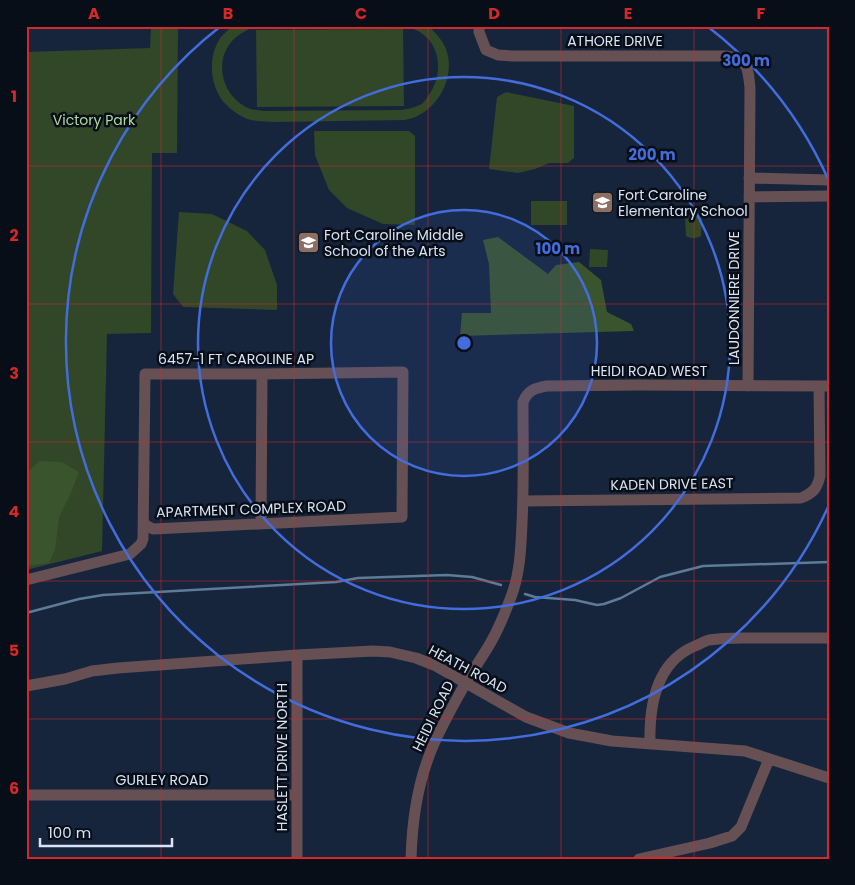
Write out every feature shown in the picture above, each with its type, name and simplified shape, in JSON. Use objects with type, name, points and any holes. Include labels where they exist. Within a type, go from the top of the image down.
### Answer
[{"type":"street","name":"ATHORE DRIVE","points":[[479,26],[479,32],[486,50],[498,55],[726,56],[736,57],[744,62]]},
{"type":"street","name":"LAUDONNIERE DRIVE","points":[[744,62],[748,72],[750,88],[748,386]]},
{"type":"street","points":[[749,178],[829,180]]},
{"type":"street","points":[[749,197],[829,196]]},
{"type":"street","name":"6457-1 FT CAROLINE AP","points":[[144,524],[144,374],[403,372],[402,447]]},
{"type":"street","points":[[261,524],[262,374]]},
{"type":"street","name":"HEIDI ROAD WEST","points":[[531,390],[547,386],[824,386]]},
{"type":"street","name":"KADEN DRIVE EAST","points":[[523,501],[801,498],[809,495],[817,487],[820,476],[824,386]]},
{"type":"street","name":"HEIDI ROAD","points":[[412,859],[417,799],[431,751],[465,683],[500,625],[511,596],[519,564],[523,501],[523,402],[531,390]]},
{"type":"street","name":"APARTMENT COMPLEX ROAD","points":[[26,580],[130,554],[141,544],[144,524],[153,529],[402,517],[402,447]]},
{"type":"street","points":[[650,744],[651,707],[657,685],[671,663],[689,648],[708,641],[725,638],[829,638]]},
{"type":"street","name":"HEATH ROAD","points":[[26,686],[65,679],[92,671],[118,668],[297,655],[373,651],[390,652],[416,658],[434,665],[526,717],[569,733],[612,741],[745,751],[829,778]]},
{"type":"street","name":"HASLETT DRIVE NORTH","points":[[297,655],[297,859]]},
{"type":"street","points":[[639,859],[710,843],[732,836],[741,827],[769,759]]},
{"type":"street","name":"GURLEY ROAD","points":[[26,795],[298,795]]},
{"type":"green space","name":"Victory Park","points":[[151,26],[178,26],[177,153],[152,153],[151,333],[107,334],[102,551],[26,570],[26,52],[150,48]]},
{"type":"green space","points":[[232,26],[256,26],[233,40],[223,58],[222,68],[223,77],[232,95],[251,109],[263,111],[401,110],[423,103],[435,83],[438,62],[434,48],[428,38],[407,26],[429,26],[444,44],[449,61],[447,79],[434,104],[414,118],[404,120],[274,122],[250,120],[224,103],[216,90],[212,75],[214,51],[221,37]]},
{"type":"green space","points":[[403,29],[404,106],[257,107],[256,30]]},
{"type":"green space","points":[[506,92],[574,106],[574,158],[568,163],[549,163],[518,173],[489,169],[497,97]]},
{"type":"green space","points":[[314,131],[409,131],[415,136],[415,225],[383,224],[347,208],[329,190],[315,155]]},
{"type":"green space","points":[[531,201],[567,201],[567,225],[531,225]]},
{"type":"green space","points":[[179,212],[212,214],[247,231],[265,250],[277,285],[277,310],[183,307],[173,294]]},
{"type":"green space","points":[[694,213],[702,214],[701,236],[690,238],[686,236],[685,217]]},
{"type":"green space","points":[[498,237],[548,274],[556,265],[579,262],[601,280],[607,312],[631,324],[634,331],[460,336],[462,313],[491,313],[489,264],[483,240]]},
{"type":"green space","points":[[590,249],[608,250],[607,267],[589,267]]},
{"type":"green space","points":[[40,461],[62,462],[79,472],[59,517],[55,550],[49,563],[26,566],[26,473]]},
{"type":"waterway","points":[[525,594],[535,597],[575,600],[597,605],[621,598],[660,577],[703,566],[829,562]]},
{"type":"waterway","points":[[26,613],[79,599],[103,595],[336,582],[358,578],[447,575],[472,577],[501,585]]},
{"type":"place","name":"Fort Caroline Elementary School","points":[[602,203]]},
{"type":"place","name":"Fort Caroline Middle School of the Arts","points":[[308,243]]}]
